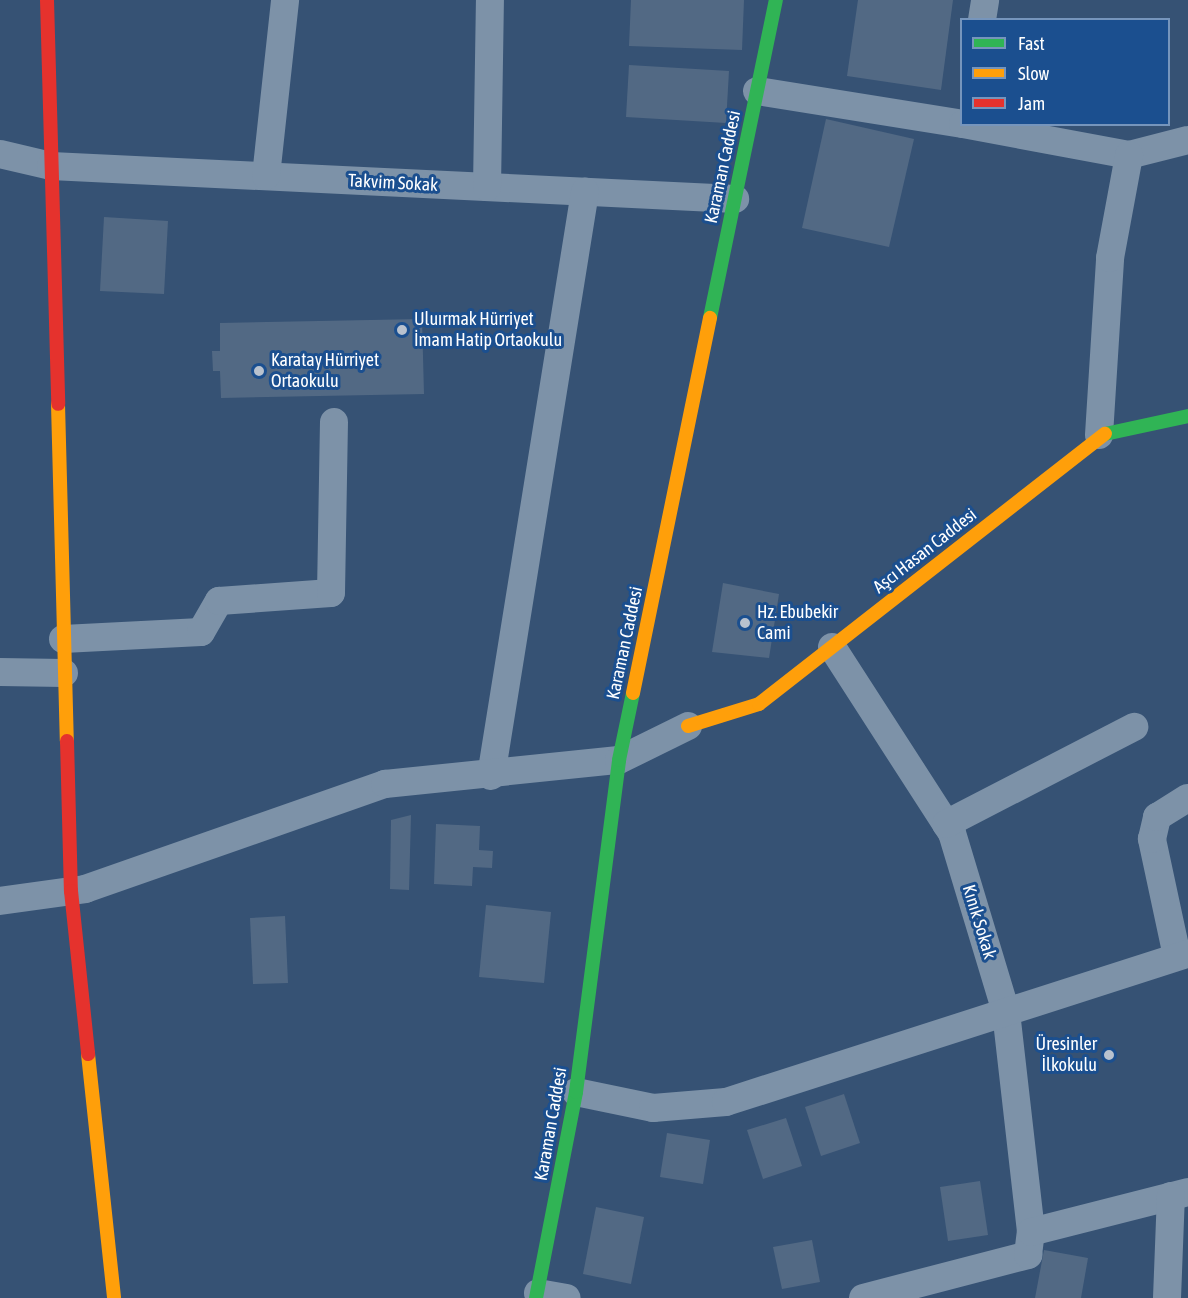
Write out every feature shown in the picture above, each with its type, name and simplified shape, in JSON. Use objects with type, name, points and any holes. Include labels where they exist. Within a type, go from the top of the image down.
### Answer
[{"type":"street","points":[[47,0],[71,891],[114,1298]]},
{"type":"street","points":[[266,176],[285,0]]},
{"type":"street","points":[[487,187],[490,0]]},
{"type":"street","name":"Karaman Caddesi","points":[[537,1296],[576,1092],[619,760],[776,0]]},
{"type":"street","points":[[982,18],[985,0]]},
{"type":"street","points":[[757,91],[960,124]]},
{"type":"street","points":[[970,126],[1129,155],[1188,140]]},
{"type":"street","name":"Takvim Sokak","points":[[0,154],[51,166],[735,199]]},
{"type":"street","points":[[1099,435],[1110,258],[1129,155]]},
{"type":"street","points":[[491,776],[585,192]]},
{"type":"street","name":"Aşcı Hasan Caddesi","points":[[688,726],[759,704],[1099,435],[1188,416]]},
{"type":"street","points":[[63,639],[201,632],[219,601],[331,593],[334,422]]},
{"type":"street","name":"Kınık Sokak","points":[[832,647],[946,825],[1006,1012],[1031,1232]]},
{"type":"street","points":[[0,672],[64,673]]},
{"type":"street","points":[[0,901],[71,891],[385,784],[491,776],[619,760],[688,726]]},
{"type":"street","points":[[946,825],[1134,727]]},
{"type":"street","points":[[576,1092],[653,1108],[726,1102],[1182,955],[1152,839],[1157,817],[1188,798]]},
{"type":"street","points":[[863,1298],[1028,1255],[1031,1232],[1180,1194],[1167,1298]]},
{"type":"street","points":[[537,1296],[567,1298]]},
{"type":"building","points":[[631,0],[744,0],[742,50],[629,46]]},
{"type":"building","points":[[858,0],[953,0],[941,90],[847,76]]},
{"type":"building","points":[[629,65],[729,71],[726,123],[626,117]]},
{"type":"building","points":[[826,119],[914,139],[889,247],[802,228]]},
{"type":"building","points":[[104,217],[168,221],[164,294],[100,291]]},
{"type":"building","points":[[422,319],[424,394],[221,398],[220,371],[213,371],[212,351],[220,351],[220,323]]},
{"type":"building","name":"Hz. Ebubekir Cami","points":[[723,583],[779,594],[769,658],[712,652]]},
{"type":"building","points":[[411,815],[409,890],[390,889],[391,820]]},
{"type":"building","points":[[436,824],[480,826],[479,850],[493,851],[492,868],[473,867],[472,886],[434,884]]},
{"type":"building","points":[[486,905],[551,912],[544,983],[479,977]]},
{"type":"building","points":[[285,916],[288,983],[253,984],[250,918]]},
{"type":"building","points":[[844,1094],[860,1143],[821,1156],[805,1107]]},
{"type":"building","points":[[786,1118],[802,1166],[763,1179],[747,1130]]},
{"type":"building","points":[[667,1133],[710,1140],[703,1184],[660,1177]]},
{"type":"building","points":[[980,1181],[988,1235],[948,1241],[940,1187]]},
{"type":"building","points":[[596,1207],[644,1217],[631,1284],[583,1274]]},
{"type":"building","points":[[812,1240],[820,1282],[782,1289],[773,1247]]},
{"type":"building","points":[[1044,1250],[1088,1258],[1081,1298],[1035,1298]]},
{"type":"traffic: fast","points":[[710,318],[776,0]]},
{"type":"traffic: fast","points":[[1105,434],[1188,416]]},
{"type":"traffic: fast","points":[[536,1298],[576,1092],[619,760],[633,693]]},
{"type":"traffic: slow","points":[[633,693],[710,318]]},
{"type":"traffic: slow","points":[[58,404],[67,741]]},
{"type":"traffic: slow","points":[[688,726],[759,704],[1105,434]]},
{"type":"traffic: slow","points":[[88,1054],[114,1298]]},
{"type":"traffic: jam","points":[[47,0],[58,404]]},
{"type":"traffic: jam","points":[[67,741],[71,891],[88,1054]]},
{"type":"place","name":"Uluırmak Hürriyet İmam Hatip Ortaokulu","points":[[402,330]]},
{"type":"place","name":"Karatay Hürriyet Ortaokulu","points":[[259,371]]},
{"type":"place","name":"Hz. Ebubekir Cami","points":[[745,623]]},
{"type":"place","name":"Üresinler İlkokulu","points":[[1109,1055]]}]
